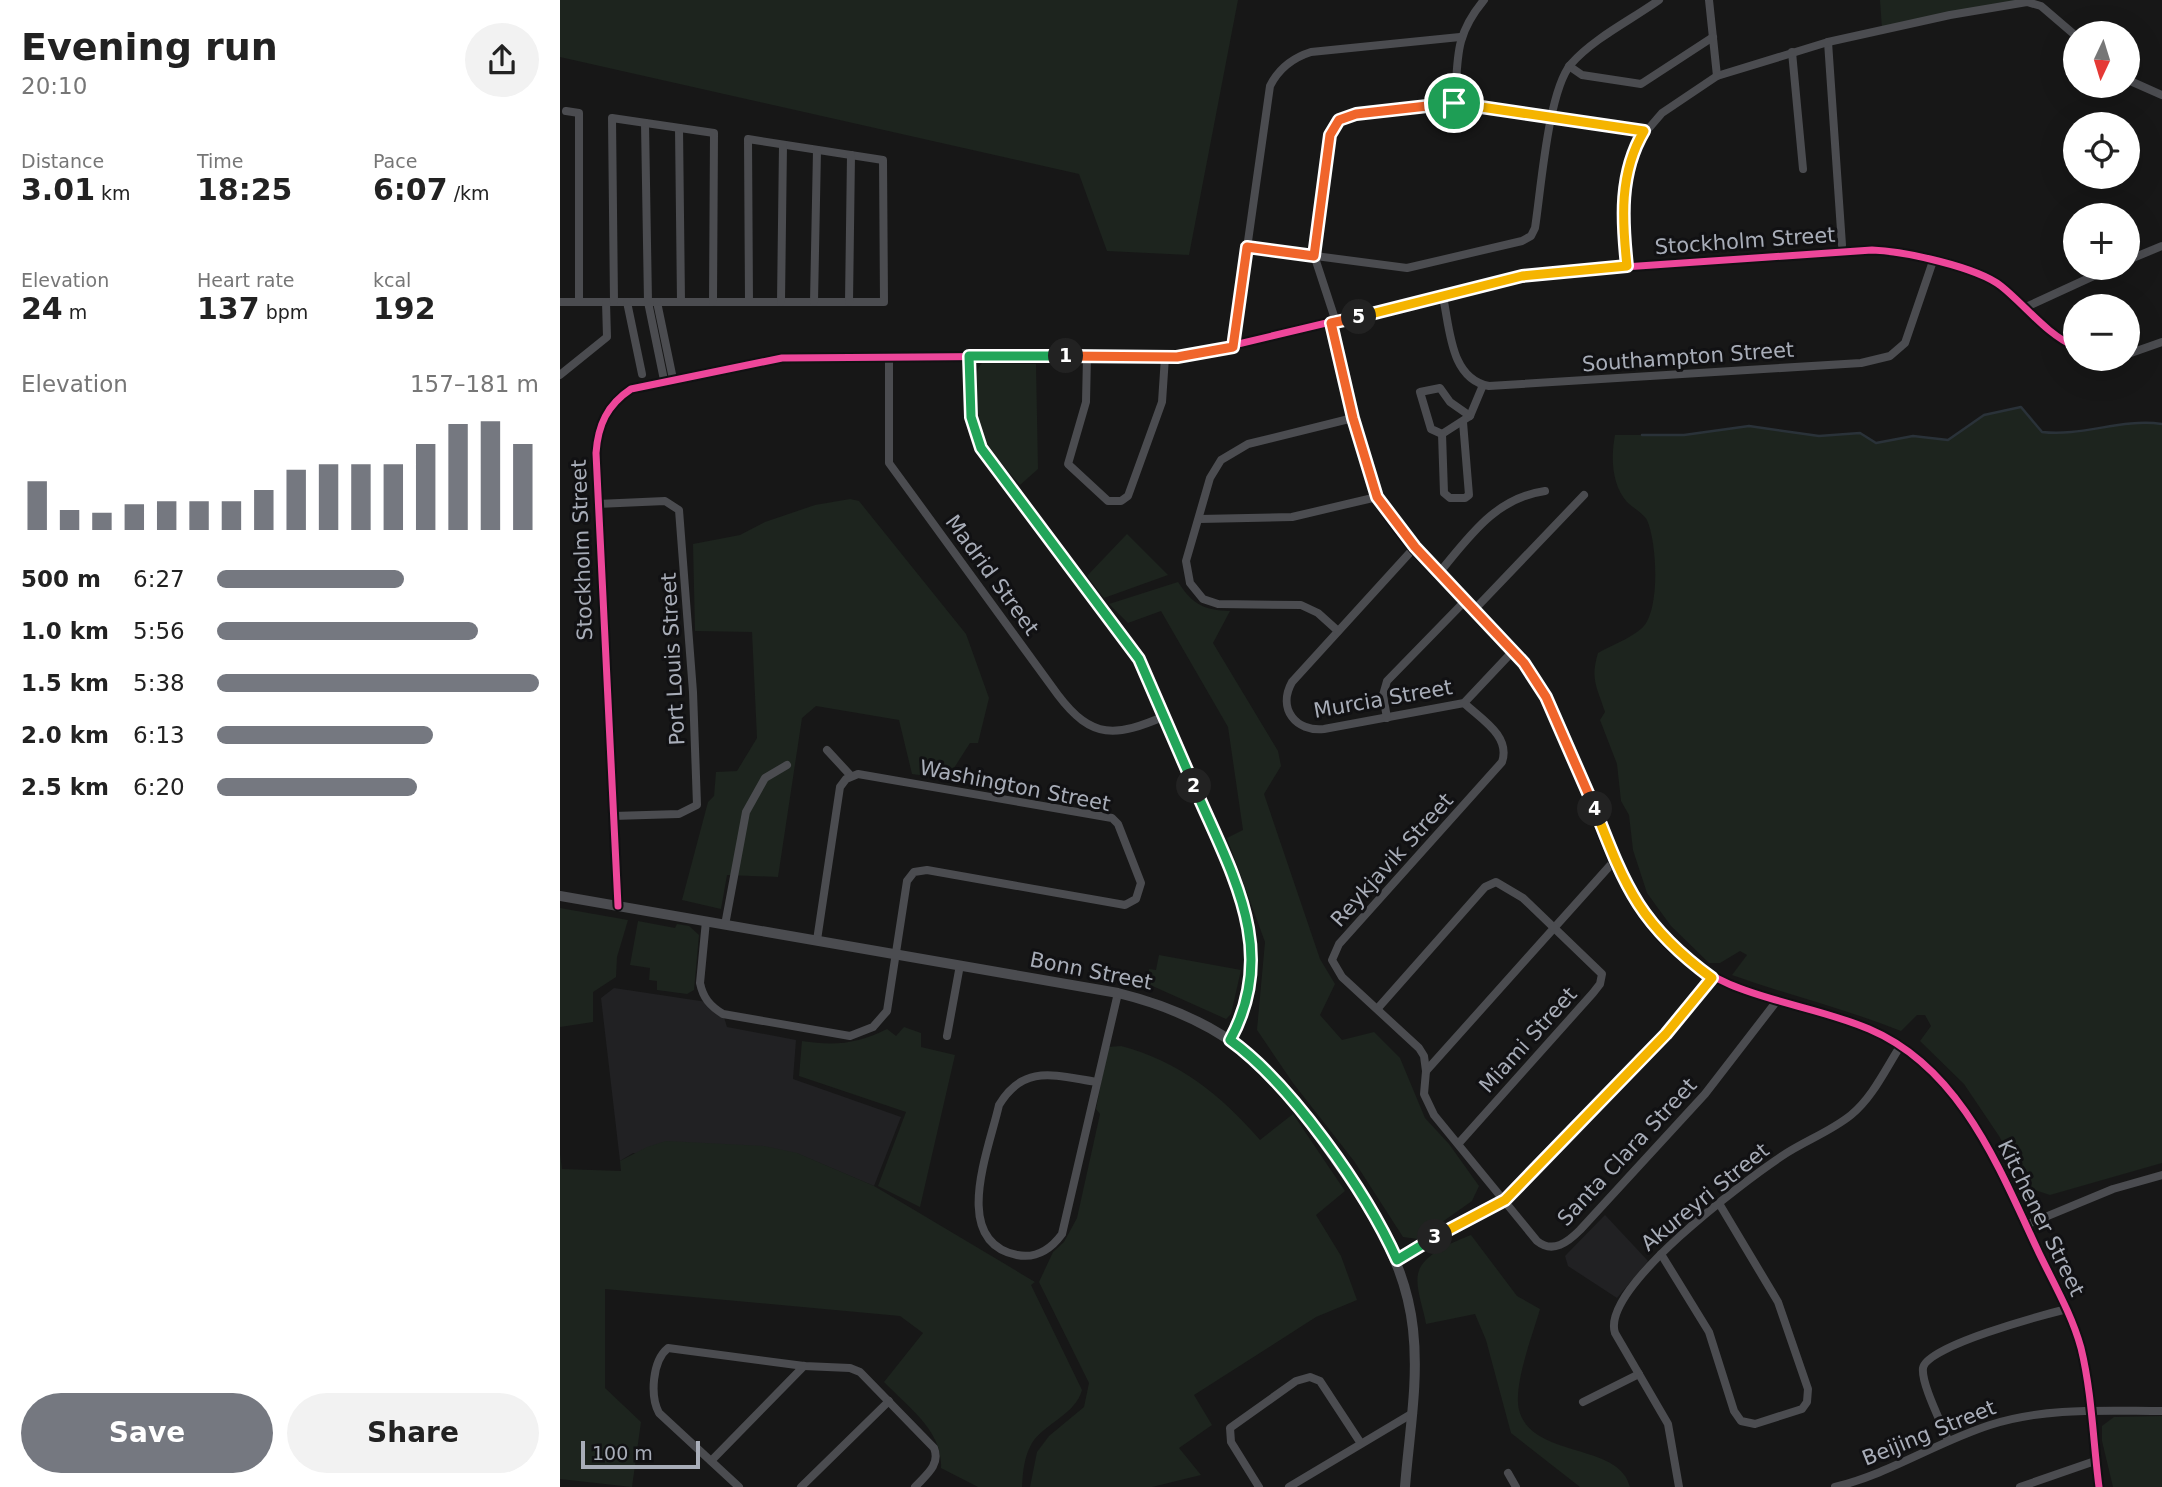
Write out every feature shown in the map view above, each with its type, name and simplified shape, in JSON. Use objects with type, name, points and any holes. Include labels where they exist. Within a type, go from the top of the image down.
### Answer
[{"type":"street","points":[[1454,103],[1460,37],[1469,19],[1485,0]]},
{"type":"street","points":[[1709,0],[1717,76]]},
{"type":"street","points":[[1247,247],[1406,268],[1522,241],[1531,236],[1535,228],[1552,115],[1569,66],[1655,1]]},
{"type":"street","points":[[1627,266],[1622,215],[1632,155],[1644,131],[1662,113],[1717,76],[1828,42],[1950,15],[2027,2],[2041,6],[2063,25]]},
{"type":"street","points":[[1233,347],[1270,86],[1281,69],[1299,55],[1311,52],[1460,37]]},
{"type":"street","points":[[1569,66],[1582,75],[1641,84],[1713,37]]},
{"type":"street","points":[[1828,42],[1842,245]]},
{"type":"street","points":[[1792,52],[1803,169]]},
{"type":"street","points":[[2140,85],[2162,95]]},
{"type":"street","points":[[1314,256],[1330,135],[1339,120],[1356,114],[1454,103],[1552,115],[1644,131]]},
{"type":"street","points":[[566,111],[579,113],[579,302]]},
{"type":"street","points":[[560,375],[607,337],[610,302],[612,118],[714,134],[713,302]]},
{"type":"street","points":[[645,123],[653,302],[669,379]]},
{"type":"street","points":[[679,128],[681,302]]},
{"type":"street","points":[[560,302],[579,302],[610,302],[626,302],[653,302],[681,302],[713,302],[749,302],[884,302],[883,160],[748,139],[749,302]]},
{"type":"street","points":[[782,302],[783,145]]},
{"type":"street","points":[[814,302],[817,150]]},
{"type":"street","points":[[849,302],[851,155]]},
{"type":"street","points":[[2140,255],[2162,246]]},
{"type":"street","name":"Stockholm Street","points":[[618,906],[596,453],[601,422],[618,398],[631,389],[669,379],[782,358],[1166,357],[1233,347],[1537,273],[1872,250],[1902,253],[1992,280],[2063,338]]},
{"type":"street","name":"Kitchener Street","points":[[1314,256],[1334,323],[1353,418],[1377,497],[1415,547],[1513,651],[1546,697],[1615,860],[1634,899],[1653,927],[1679,954],[1712,978],[1776,1002],[1843,1019],[1901,1045],[1957,1098],[1984,1141],[2067,1309],[2080,1344],[2099,1487]]},
{"type":"street","name":"Southampton Street","points":[[1483,385],[1510,386],[1881,360],[1899,350],[1908,338],[1933,261]]},
{"type":"street","points":[[2026,307],[2085,280]]},
{"type":"street","points":[[1442,435],[1475,410],[1483,385],[1469,378],[1459,365],[1443,297]]},
{"type":"street","points":[[626,302],[642,373]]},
{"type":"street","points":[[2140,350],[2162,342]]},
{"type":"street","name":"Madrid Street","points":[[889,356],[889,463],[1058,695],[1080,722],[1116,731],[1130,731],[1165,716]]},
{"type":"street","points":[[969,356],[971,417],[981,448],[1139,659],[1240,893],[1250,928],[1252,959],[1249,990],[1241,1020],[1230,1040]]},
{"type":"street","points":[[1087,356],[1086,402],[1068,464],[1108,502],[1128,496],[1162,402],[1166,357]]},
{"type":"street","points":[[1440,388],[1466,419],[1469,495],[1465,498],[1450,498],[1444,493],[1442,435],[1431,429],[1420,392],[1440,388]]},
{"type":"street","points":[[1338,631],[1318,613],[1301,605],[1218,604],[1203,599],[1194,590],[1185,567],[1214,468],[1229,454],[1248,444],[1353,418]]},
{"type":"street","points":[[1439,573],[1468,536],[1505,504],[1521,496],[1545,491]]},
{"type":"street","points":[[1474,610],[1584,495]]},
{"type":"street","points":[[1199,519],[1292,517],[1377,497]]},
{"type":"street","name":"Port Louis Street","points":[[597,504],[666,501],[679,510],[693,692],[697,805],[679,814],[613,816]]},
{"type":"street","name":"Murcia Street","points":[[1415,547],[1290,685],[1288,706],[1292,716],[1303,728],[1312,730],[1464,703],[1513,651]]},
{"type":"street","points":[[1387,718],[1383,695],[1387,681],[1465,601]]},
{"type":"street","name":"Reykjavik Street","points":[[1426,1071],[1424,1056],[1419,1048],[1338,973],[1333,954],[1339,944],[1499,768],[1505,753],[1503,741],[1464,703]]},
{"type":"street","points":[[817,940],[838,792],[842,782],[851,776],[827,750]]},
{"type":"street","points":[[725,925],[746,812],[765,778],[787,765]]},
{"type":"street","name":"Washington Street","points":[[851,776],[1112,818],[1118,824],[1141,883],[1136,900],[1125,905],[920,870],[914,872],[907,881],[897,954]]},
{"type":"street","points":[[1426,1071],[1615,860]]},
{"type":"street","points":[[1378,1009],[1485,887],[1493,882],[1499,882],[1515,892],[1555,929]]},
{"type":"street","name":"Bonn Street","points":[[560,896],[1118,993],[1180,1012],[1230,1040],[1271,1077],[1310,1124],[1370,1209],[1397,1260],[1413,1329],[1416,1360],[1405,1487]]},
{"type":"street","points":[[706,921],[699,983],[707,1002],[723,1014],[850,1036],[862,1033],[882,1020],[887,1011],[897,954]]},
{"type":"street","name":"Miami Street","points":[[1459,1143],[1600,984],[1602,974],[1597,967],[1555,929]]},
{"type":"street","points":[[947,1036],[960,965]]},
{"type":"street","points":[[1397,1260],[1505,1200],[1658,1043],[1712,978]]},
{"type":"street","points":[[1097,1082],[1039,1075],[1016,1083],[1003,1097],[977,1207],[981,1227],[996,1246],[1009,1253],[1032,1256],[1045,1251],[1062,1234],[1118,993]]},
{"type":"street","name":"Santa Clara Street","points":[[1426,1071],[1424,1089],[1434,1115],[1543,1246],[1558,1247],[1570,1240],[1705,1094],[1776,1002]]},
{"type":"street","name":"Akureyri Street","points":[[1679,1487],[1668,1424],[1615,1333],[1612,1322],[1623,1297],[1661,1254],[1764,1168],[1852,1114],[1874,1088],[1901,1045]]},
{"type":"street","points":[[2026,1225],[2113,1189],[2162,1175]]},
{"type":"street","points":[[1661,1254],[1709,1332],[1734,1411],[1741,1421],[1755,1424],[1802,1409],[1807,1402],[1808,1389],[1784,1318],[1720,1205]]},
{"type":"street","points":[[1948,1440],[1923,1377],[1924,1365],[1929,1358],[1951,1346],[2067,1309]]},
{"type":"street","points":[[739,1487],[659,1413],[655,1405],[657,1363],[663,1352],[673,1348],[804,1366],[856,1370],[889,1401],[936,1454],[933,1467],[915,1487]]},
{"type":"street","points":[[711,1461],[804,1366]]},
{"type":"street","points":[[1583,1402],[1639,1374]]},
{"type":"street","points":[[1259,1487],[1231,1442],[1229,1430],[1234,1423],[1299,1380],[1314,1378],[1325,1386],[1360,1442]]},
{"type":"street","points":[[801,1487],[889,1401]]},
{"type":"street","name":"Beijing Street","points":[[1835,1487],[1876,1474],[1948,1440],[2018,1418],[2091,1412],[2162,1411]]},
{"type":"street","points":[[1289,1487],[1360,1442],[1413,1413]]},
{"type":"street","points":[[2020,1487],[2095,1461]]},
{"type":"street","points":[[1508,1473],[1516,1487]]},
{"type":"shaded area","points":[[560,0],[1238,0],[1189,255],[1107,251],[1079,174],[560,57]]},
{"type":"shaded area","points":[[1880,0],[2027,0],[1882,29]]},
{"type":"shaded area","points":[[982,363],[1036,364],[1038,469],[1020,485],[992,452],[982,432],[977,378]]},
{"type":"shaded area","points":[[2021,407],[2042,432],[2072,432],[2132,423],[2162,424],[2162,1163],[2050,1195],[2032,1189],[2025,1182],[1999,1136],[1964,1084],[1920,1041],[1931,1026],[1925,1015],[1917,1015],[1901,1031],[1732,975],[1747,955],[1740,951],[1720,963],[1709,963],[1671,926],[1647,893],[1633,850],[1629,815],[1621,801],[1617,764],[1600,720],[1605,712],[1595,677],[1598,653],[1641,629],[1652,608],[1654,593],[1655,560],[1650,530],[1645,517],[1627,502],[1618,487],[1613,461],[1615,435],[1684,435],[1749,426],[1819,436],[1860,433],[1876,443],[1913,436],[1948,440],[1984,415]]},
{"type":"shaded area","points":[[850,499],[859,501],[966,634],[989,698],[978,743],[970,743],[947,779],[912,774],[899,720],[816,706],[802,718],[778,877],[727,875],[721,909],[682,900],[708,802],[714,796],[716,772],[737,771],[757,738],[752,632],[695,631],[693,544],[740,535],[765,522],[815,505]]},
{"type":"shaded area","points":[[1127,534],[1168,575],[1104,598],[1087,576]]},
{"type":"shaded area","points":[[1178,582],[1200,605],[1230,611],[1213,643],[1278,751],[1281,766],[1264,794],[1320,959],[1335,984],[1320,1015],[1342,1040],[1374,1032],[1400,1058],[1425,1118],[1449,1144],[1479,1186],[1472,1201],[1418,1239],[1403,1237],[1354,1161],[1293,1083],[1257,1030],[1265,942],[1227,838],[1243,830],[1228,727],[1161,611],[1128,623],[1109,604]]},
{"type":"shaded area","points":[[560,908],[628,920],[617,957],[616,977],[593,992],[593,1022],[560,1027]]},
{"type":"shaded area","points":[[638,921],[675,928],[677,924],[689,926],[699,935],[694,990],[687,994],[657,990],[657,981],[649,980],[650,968],[630,965]]},
{"type":"shaded area","points":[[1159,955],[1241,970],[1231,1014],[1226,1019],[1148,984],[1149,969],[1156,970]]},
{"type":"shaded area","points":[[614,988],[707,1002],[723,1014],[727,1027],[796,1040],[793,1079],[901,1117],[874,1186],[796,1153],[633,1153],[620,1161],[601,998]]},
{"type":"shaded area","points":[[904,1027],[921,1033],[921,1047],[955,1055],[920,1207],[878,1186],[906,1112],[799,1076],[802,1041],[846,1042],[866,1038],[887,1029],[896,1036]]},
{"type":"shaded area","points":[[1121,1046],[1162,1061],[1198,1082],[1230,1108],[1260,1140],[1293,1114],[1345,1191],[1316,1215],[1341,1256],[1357,1300],[1316,1317],[1194,1395],[1212,1425],[1179,1448],[1201,1475],[1152,1487],[1030,1487],[1037,1452],[1049,1436],[1084,1407],[1089,1383],[1039,1282],[1053,1252],[1064,1242],[1077,1218],[1100,1114],[1096,1109],[1108,1047]]},
{"type":"shaded area","points":[[666,1141],[764,1146],[797,1153],[874,1186],[1035,1282],[1031,1285],[1082,1390],[1073,1406],[1032,1443],[1023,1470],[1022,1487],[978,1487],[941,1468],[940,1455],[930,1431],[884,1382],[923,1333],[900,1316],[605,1289],[605,1388],[641,1422],[632,1487],[560,1479],[560,1154],[562,1169],[621,1171],[620,1161]]},
{"type":"shaded area","points":[[1605,1215],[1648,1261],[1617,1298],[1568,1266],[1565,1256]]},
{"type":"shaded area","points":[[1471,1235],[1517,1296],[1540,1309],[1519,1387],[1519,1410],[1527,1426],[1557,1444],[1610,1463],[1623,1473],[1630,1487],[1580,1487],[1511,1433],[1486,1340],[1475,1314],[1426,1324],[1418,1286],[1421,1267],[1432,1255]]},
{"type":"shaded area","points":[[2162,1416],[2162,1487],[2113,1487],[2102,1441],[2102,1426],[2114,1417]]},
{"type":"waterway","points":[[1642,435],[1684,435],[1749,426],[1819,436],[1860,433],[1876,443],[1913,436],[1948,440],[1984,415],[2021,407],[2042,432],[2072,432],[2132,423],[2162,424]]},
{"type":"cycle path","points":[[618,906],[596,453],[605,416],[631,389],[782,358],[1192,355],[1537,273],[1872,250],[1939,261],[1990,279],[2063,341]]},
{"type":"cycle path","points":[[1331,323],[1376,495],[1413,549],[1486,621],[1530,671],[1561,728],[1613,860],[1646,919],[1667,943],[1713,977],[1738,988],[1842,1019],[1869,1029],[1901,1046],[1929,1068],[1974,1124],[1992,1155],[2073,1324],[2088,1382],[2099,1487]]},
{"type":"route","points":[[1454,103],[1552,115],[1644,131],[1632,155],[1625,187],[1622,215],[1627,266],[1522,276],[1331,323],[1370,480],[1377,497],[1397,526],[1524,663],[1546,697],[1634,899],[1665,941],[1712,978],[1666,1034],[1580,1126],[1505,1200],[1397,1260],[1365,1201],[1287,1093],[1256,1061],[1230,1040],[1241,1020],[1251,976],[1252,938],[1240,893],[1143,665],[981,448],[971,417],[969,356],[1177,357],[1233,347],[1247,247],[1314,256],[1330,135],[1339,120],[1356,114],[1454,103]]}]
